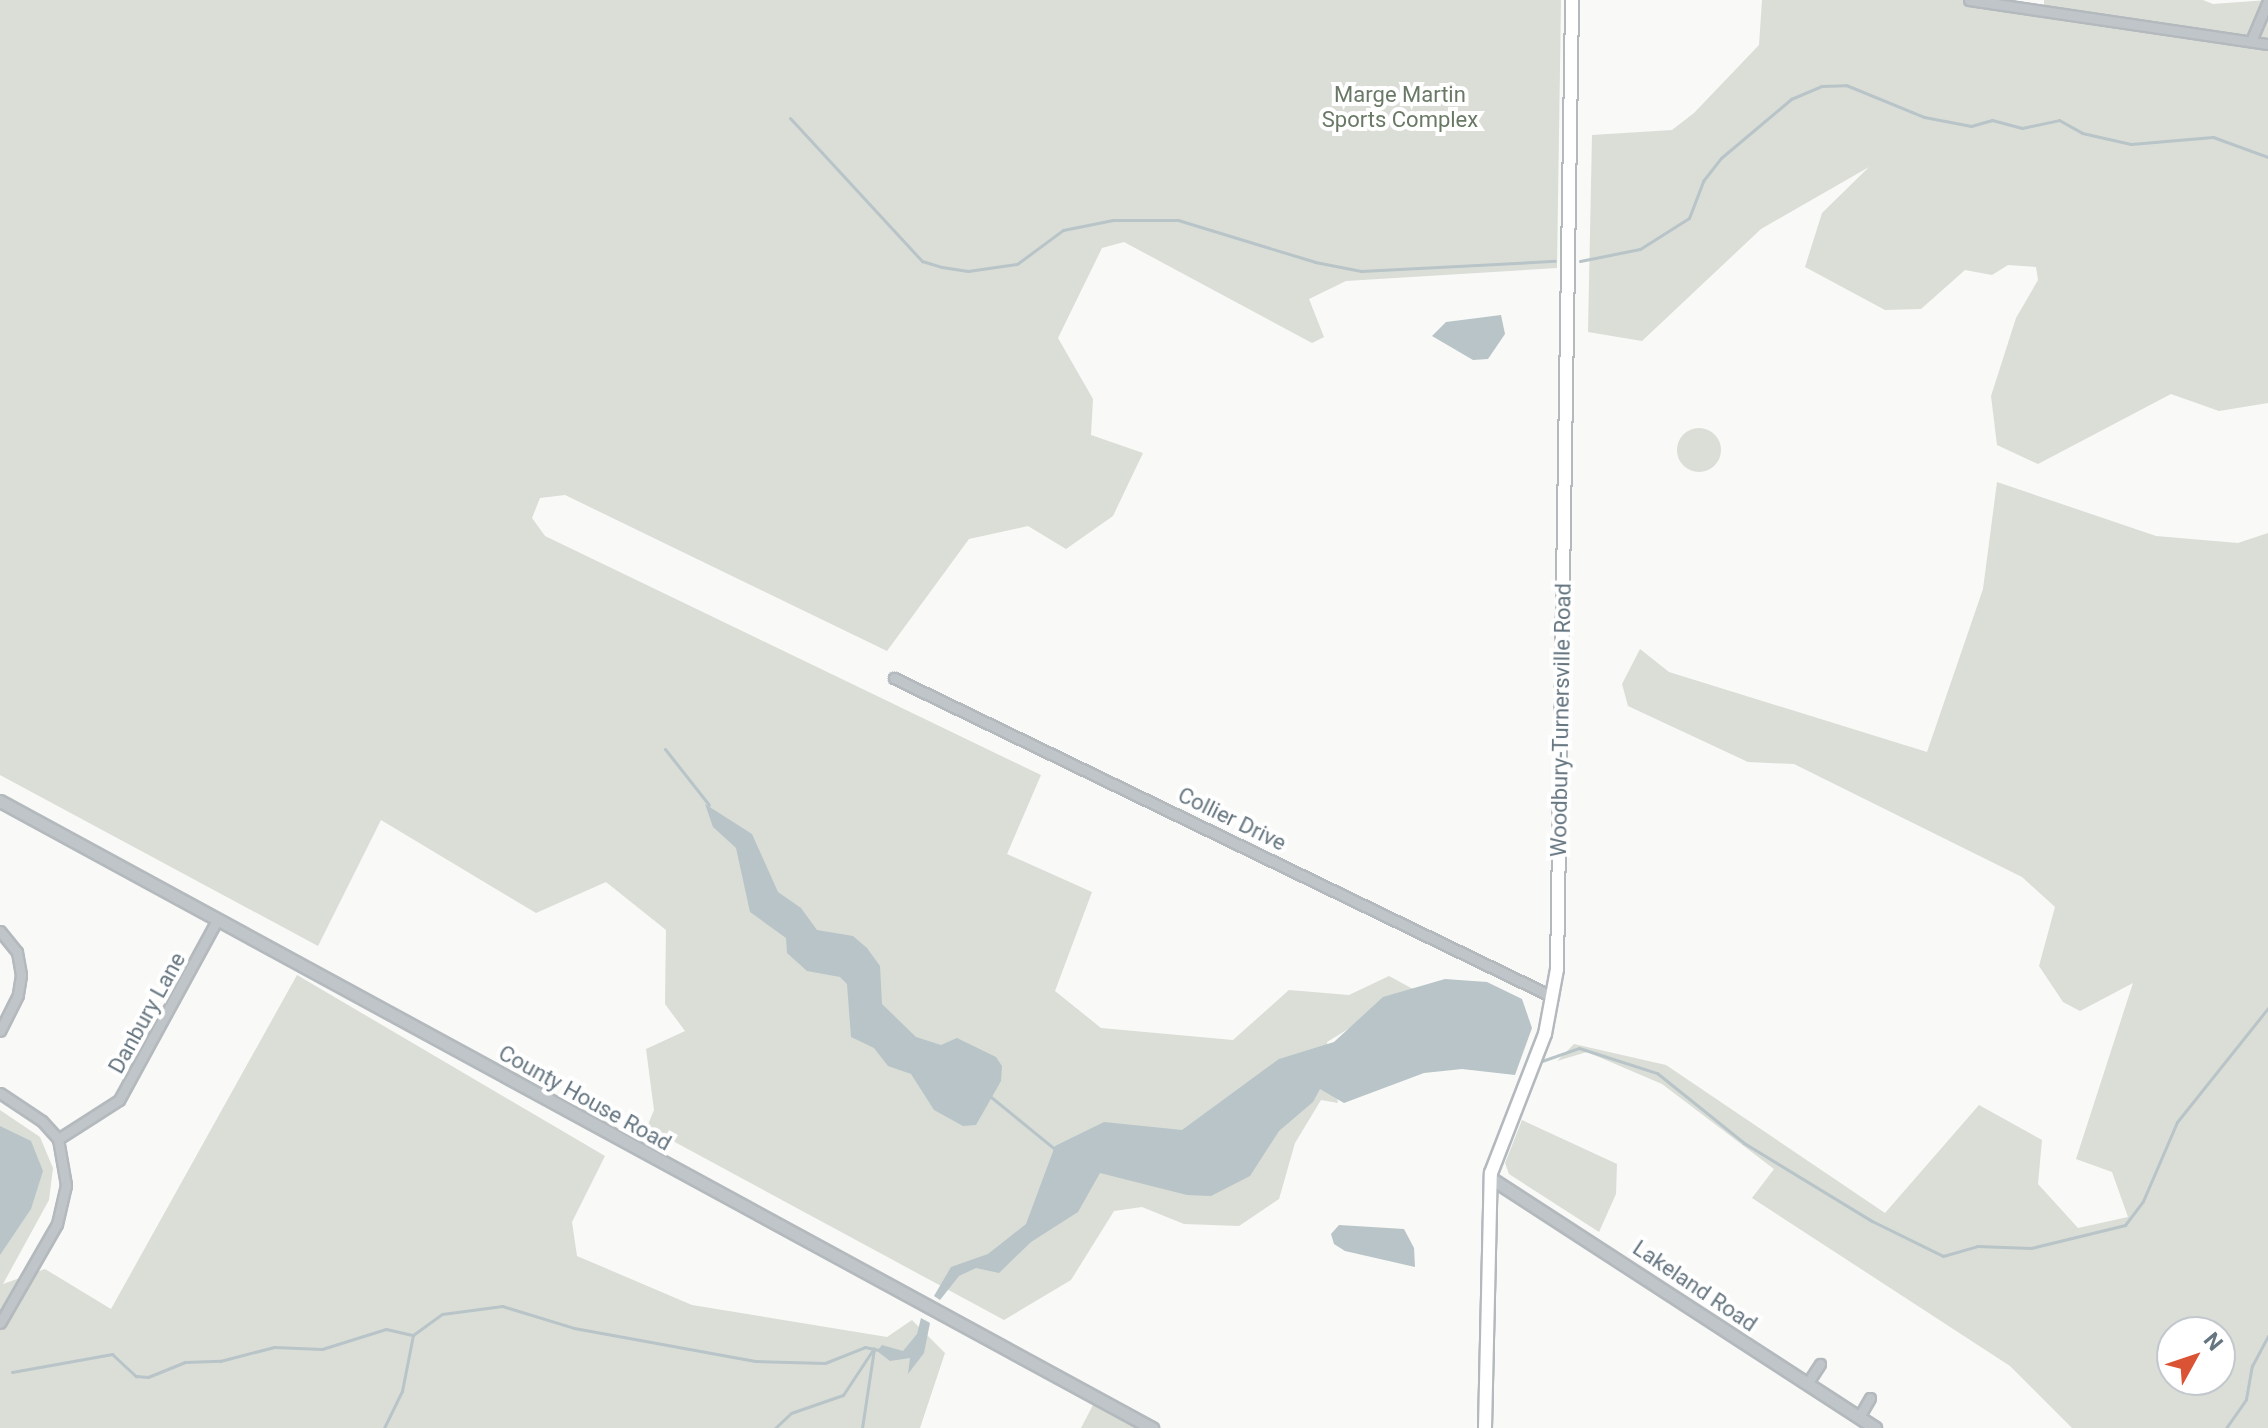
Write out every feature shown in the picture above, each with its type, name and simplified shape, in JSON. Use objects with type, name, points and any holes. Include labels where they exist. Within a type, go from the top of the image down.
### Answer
[{"type":"main road","name":"Woodbury-Turnersville Road","points":[[1485,1428],[1492,1179],[1549,1018],[1558,936],[1572,0]]},
{"type":"street","points":[[1969,0],[2268,44]]},
{"type":"street","points":[[2251,41],[2268,1]]},
{"type":"street","name":"Collier Drive","points":[[894,678],[1553,997]]},
{"type":"street","name":"County House Road","points":[[0,801],[1152,1428]]},
{"type":"street","name":"Danbury Lane","points":[[58,1139],[119,1100],[217,920]]},
{"type":"street","points":[[0,931],[17,952],[21,975],[18,995],[0,1031]]},
{"type":"street","points":[[0,1093],[42,1121],[58,1139],[65,1160],[64,1204],[0,1323]]},
{"type":"street","name":"Lakeland Road","points":[[1492,1179],[1875,1428]]},
{"type":"street","points":[[1807,1384],[1820,1364]]},
{"type":"street","points":[[1859,1417],[1870,1398]]},
{"type":"green space","name":"Marge Martin Sports Complex","points":[[0,0],[1561,0],[1557,268],[1346,281],[1309,299],[1324,337],[1312,343],[1124,242],[1102,248],[1058,338],[1093,399],[1091,435],[1143,453],[1113,516],[1066,549],[1028,526],[969,539],[887,651],[565,495],[540,498],[532,518],[545,536],[1041,775],[1007,854],[1092,892],[1055,991],[1101,1028],[1233,1040],[1289,990],[1349,995],[1389,976],[1413,989],[1327,1042],[1338,1103],[1321,1100],[1295,1143],[1279,1199],[1239,1226],[1184,1224],[1142,1207],[1114,1211],[1071,1280],[1004,1320],[647,1127],[654,1110],[646,1049],[685,1031],[665,1004],[666,930],[606,882],[536,913],[381,820],[318,946],[0,775]]},
{"type":"green space","points":[[1762,0],[1963,0],[2044,10],[2044,0],[2203,0],[2213,4],[2268,0],[2268,403],[2219,411],[2171,394],[2038,464],[1997,445],[1991,396],[2016,318],[2038,280],[2036,267],[2008,265],[1992,275],[1965,270],[1921,309],[1885,310],[1805,267],[1822,213],[1869,167],[1761,229],[1642,341],[1588,332],[1592,135],[1672,130],[1694,113],[1759,45]]},
{"type":"green space","points":[[1699,428],[1715,434],[1721,450],[1715,466],[1699,472],[1683,466],[1677,450],[1683,434]]},
{"type":"green space","points":[[1997,482],[2156,536],[2238,543],[2268,533],[2268,1428],[2072,1428],[2010,1366],[1752,1198],[1774,1169],[1662,1084],[1587,1052],[1557,1061],[1574,1044],[1666,1065],[1885,1213],[1979,1105],[2042,1140],[2038,1184],[2078,1228],[2128,1217],[2112,1172],[2076,1159],[2133,983],[2080,1011],[2063,1002],[2039,966],[2055,907],[2022,877],[1794,764],[1748,762],[1628,706],[1622,684],[1640,649],[1669,672],[1927,752],[1983,589]]},
{"type":"green space","points":[[297,975],[605,1156],[572,1222],[577,1256],[692,1305],[887,1337],[912,1320],[945,1353],[920,1428],[0,1428],[0,1110],[40,1137],[53,1168],[49,1200],[3,1284],[45,1269],[111,1309]]},
{"type":"green space","points":[[1522,1120],[1617,1164],[1616,1194],[1599,1232],[1509,1174],[1505,1163]]},
{"type":"green space","points":[[1094,1403],[1142,1428],[1081,1428]]},
{"type":"shaded area","points":[[1501,315],[1505,334],[1488,359],[1473,360],[1432,336],[1446,322]]},
{"type":"shaded area","points":[[705,804],[752,834],[778,892],[801,908],[817,930],[853,936],[867,948],[880,966],[882,1004],[916,1037],[941,1045],[957,1038],[996,1057],[1002,1066],[1001,1081],[976,1125],[963,1126],[934,1110],[911,1074],[888,1066],[874,1048],[851,1037],[847,984],[840,977],[807,971],[787,953],[786,938],[750,912],[736,848],[713,827]]},
{"type":"shaded area","points":[[1445,979],[1487,982],[1522,999],[1532,1028],[1515,1075],[1462,1069],[1424,1073],[1344,1103],[1320,1089],[1313,1102],[1279,1131],[1250,1176],[1211,1196],[1187,1195],[1100,1173],[1078,1212],[1031,1242],[999,1273],[976,1268],[959,1276],[940,1300],[934,1296],[951,1267],[988,1254],[1026,1224],[1055,1146],[1104,1122],[1182,1130],[1279,1059],[1334,1042],[1383,997]]},
{"type":"shaded area","points":[[0,1126],[31,1141],[43,1171],[31,1209],[0,1255]]},
{"type":"shaded area","points":[[1339,1225],[1404,1229],[1414,1248],[1415,1267],[1345,1251],[1334,1244],[1331,1234]]},
{"type":"shaded area","points":[[921,1318],[930,1323],[924,1353],[908,1374],[910,1358],[890,1361],[877,1351],[882,1345],[903,1351],[917,1334]]},
{"type":"waterway","points":[[1580,261],[1640,249],[1689,218],[1703,181],[1721,158],[1791,99],[1821,86],[1846,85],[1924,117],[1971,126],[1992,120],[2022,128],[2059,120],[2082,133],[2131,144],[2213,137],[2268,157]]},
{"type":"waterway","points":[[790,118],[922,261],[942,267],[968,271],[1017,264],[1063,230],[1113,220],[1178,220],[1315,262],[1361,271],[1555,261]]},
{"type":"waterway","points":[[665,749],[709,805]]},
{"type":"waterway","points":[[1539,1062],[1579,1048],[1657,1073],[1744,1143],[1872,1221],[1943,1256],[1977,1246],[2031,1248],[2125,1225],[2143,1201],[2177,1122],[2268,1008]]},
{"type":"waterway","points":[[991,1097],[1056,1150]]},
{"type":"waterway","points":[[12,1372],[112,1354],[136,1376],[148,1377],[185,1362],[220,1361],[274,1347],[322,1349],[386,1329],[413,1335],[442,1314],[502,1306],[574,1328],[755,1361],[825,1363],[865,1347],[879,1350]]},
{"type":"waterway","points":[[384,1428],[402,1391],[413,1335]]},
{"type":"waterway","points":[[2226,1428],[2246,1399],[2252,1366],[2268,1336]]},
{"type":"waterway","points":[[775,1428],[791,1413],[843,1395],[874,1348]]},
{"type":"waterway","points":[[862,1428],[874,1349]]}]
